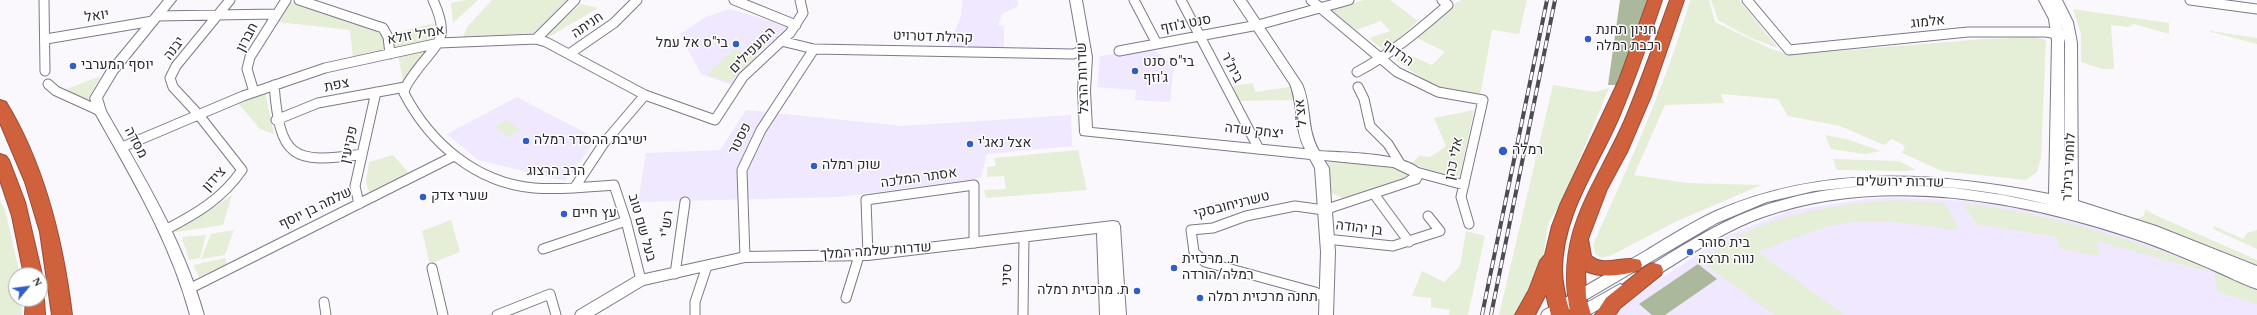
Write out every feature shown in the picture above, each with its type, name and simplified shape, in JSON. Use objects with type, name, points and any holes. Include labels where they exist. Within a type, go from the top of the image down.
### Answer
[{"type":"highway","points":[[1526,315],[1545,274],[1556,238],[1581,176],[1623,90],[1655,0]]},
{"type":"highway","points":[[1579,310],[1576,265],[1579,239],[1598,189],[1619,152],[1643,96],[1677,0]]},
{"type":"highway","points":[[0,106],[29,165],[44,210],[58,272],[62,315]]},
{"type":"highway","points":[[0,160],[12,189],[22,224],[31,267]]},
{"type":"highway","points":[[1556,238],[1553,272],[1556,313]]},
{"type":"highway","points":[[1579,239],[1582,259],[1592,267],[1607,269],[1633,265]]},
{"type":"highway","points":[[1605,315],[1613,303],[1654,270]]},
{"type":"street","points":[[44,0],[46,40],[45,71]]},
{"type":"street","name":"מסדה","points":[[170,0],[112,71],[98,91],[96,98],[100,111],[153,204],[190,288],[197,315]]},
{"type":"street","name":"יבנה","points":[[198,114],[173,87],[170,78],[176,66],[230,0]]},
{"type":"street","name":"חברון","points":[[254,92],[247,70],[250,57],[286,0]]},
{"type":"street","points":[[299,0],[384,28],[388,37],[390,54]]},
{"type":"street","points":[[405,87],[439,43],[444,29],[441,14],[433,0]]},
{"type":"street","points":[[536,39],[575,0]]},
{"type":"street","name":"חניתה","points":[[569,54],[608,30],[624,16],[637,0]]},
{"type":"street","points":[[734,0],[796,25]]},
{"type":"street","name":"המעפילים","points":[[715,120],[735,87],[747,72],[796,25],[804,13],[800,0]]},
{"type":"street","name":"שדרות הרצל","points":[[1076,0],[1085,50],[1086,132]]},
{"type":"street","points":[[1134,0],[1157,44]]},
{"type":"street","name":"בית\"ר","points":[[1181,0],[1259,149]]},
{"type":"street","name":"אצ\"ל","points":[[1240,0],[1258,25],[1299,91],[1304,111],[1305,138],[1322,168],[1328,252],[1324,296],[1326,315]]},
{"type":"street","name":"הרדוף","points":[[1311,0],[1381,60],[1414,82],[1438,92],[1483,100]]},
{"type":"street","name":"סנט ג'וזף","points":[[1119,51],[1258,25],[1349,0]]},
{"type":"street","name":"אלמוג","points":[[1747,0],[1789,50],[1968,32],[2058,34],[2071,37]]},
{"type":"street","name":"לוחמי בית\"ר","points":[[2045,0],[2055,19],[2058,34],[2057,174],[2063,206]]},
{"type":"street","name":"לוחמי בית\"ר","points":[[2056,0],[2062,9],[2071,37],[2071,180],[2063,206]]},
{"type":"street","points":[[2190,0],[2257,9]]},
{"type":"street","points":[[1357,72],[1381,60],[1398,48],[1445,2]]},
{"type":"street","name":"יואל","points":[[46,40],[155,19],[217,15],[276,14]]},
{"type":"street","name":"אמיל זולא","points":[[120,148],[198,114],[254,92],[325,68],[439,43],[536,39],[569,54],[645,95],[715,120]]},
{"type":"street","name":"קהילת דטרויט","points":[[781,41],[814,49],[1074,54],[1085,50]]},
{"type":"street","name":"פסטר","points":[[745,257],[742,170],[760,130],[814,49]]},
{"type":"street","points":[[48,84],[56,91],[100,111]]},
{"type":"street","points":[[274,85],[276,120],[282,138],[290,151],[306,159],[336,159],[362,154]]},
{"type":"street","name":"צפת","points":[[276,120],[318,103],[405,87]]},
{"type":"street","name":"הרב הרצוג","points":[[405,87],[404,93],[424,125],[454,156],[482,173],[516,185],[534,188],[614,185]]},
{"type":"street","points":[[1358,87],[1364,99],[1370,126],[1388,144],[1401,165]]},
{"type":"street","name":"פקיעין","points":[[359,204],[355,186],[376,92]]},
{"type":"street","points":[[575,187],[604,143],[645,95]]},
{"type":"street","name":"אלי כהן","points":[[1469,224],[1464,202],[1461,197],[1483,100]]},
{"type":"street","name":"צידון","points":[[165,230],[213,204],[232,186],[242,170],[198,114]]},
{"type":"street","name":"יצחק שדה","points":[[1086,132],[1313,153],[1401,165],[1420,175],[1464,185]]},
{"type":"street","name":"שלמה בן יוסף","points":[[190,288],[454,156]]},
{"type":"street","points":[[2004,191],[2022,194],[2045,191],[2051,185],[2057,174]]},
{"type":"street","points":[[1324,210],[1409,182],[1420,175]]},
{"type":"street","points":[[2071,180],[2079,196],[2093,206],[2114,217]]},
{"type":"street","name":"שדרות ירושלים","points":[[1579,310],[1633,265],[1730,210],[1772,195],[1845,182],[1901,181],[1954,183],[2004,191],[2114,217],[2167,235],[2257,272]]},
{"type":"street","name":"בעל שם טוב","points":[[614,185],[626,221],[641,280]]},
{"type":"street","name":"אסתר המלכה","points":[[863,256],[866,200],[974,185],[974,244]]},
{"type":"street","points":[[1324,192],[1334,200],[1348,201]]},
{"type":"street","name":"שדרות ירושלים","points":[[1556,313],[1579,310],[1654,270],[1742,220],[1782,206],[1827,196],[1879,192],[1960,194],[2063,206],[2257,282]]},
{"type":"street","points":[[1374,194],[1409,242]]},
{"type":"street","name":"רש\"י","points":[[674,274],[685,202]]},
{"type":"street","name":"טשרניחובסקי","points":[[1324,210],[1295,206],[1246,216],[1213,228],[1191,230],[1194,252],[1205,262],[1324,296]]},
{"type":"street","name":"בן יהודה","points":[[1326,239],[1378,246],[1393,246],[1440,231],[1428,216]]},
{"type":"street","points":[[543,249],[626,221]]},
{"type":"street","points":[[1108,226],[1108,315]]},
{"type":"street","points":[[1108,226],[1119,315]]},
{"type":"street","name":"שדרות שלמה המלך","points":[[641,280],[674,274],[745,257],[863,256],[974,244],[1108,226]]},
{"type":"street","name":"סיני","points":[[1023,315],[1024,237]]},
{"type":"street","points":[[846,298],[863,256]]},
{"type":"street","points":[[695,315],[693,306],[695,296],[706,277],[707,266]]},
{"type":"street","points":[[432,268],[443,315]]},
{"type":"street","points":[[583,315],[641,280]]},
{"type":"street","points":[[497,315],[550,294],[556,315]]},
{"type":"street","name":"אצ\"ל","points":[[1318,315],[1324,296]]},
{"type":"street","points":[[324,302],[326,315]]},
{"type":"shaded area","points":[[962,0],[1018,0],[1018,6],[1002,14],[998,25],[1004,26],[1004,47],[948,49],[961,16]]},
{"type":"shaded area","points":[[730,9],[791,27],[757,54],[732,85],[701,74],[680,34],[706,17]]},
{"type":"shaded area","points":[[1153,49],[1174,65],[1170,102],[1135,100],[1136,90],[1097,87],[1100,56]]},
{"type":"shaded area","name":"ישיבת ההסדר רמלה","points":[[517,97],[597,139],[565,181],[478,160],[447,134]]},
{"type":"shaded area","name":"שוק רמלה","points":[[746,110],[902,126],[1071,115],[1072,146],[987,154],[981,178],[840,197],[638,202],[646,153],[720,150]]},
{"type":"shaded area","points":[[1895,197],[1968,201],[2017,208],[2074,220],[2147,243],[2257,285],[2257,315],[1617,315],[1618,312],[1650,286],[1722,238],[1788,211],[1865,199]]},
{"type":"green space","points":[[465,0],[478,0],[453,23],[451,3]]},
{"type":"green space","points":[[492,0],[567,0],[534,33],[463,37],[467,27]]},
{"type":"green space","points":[[1364,0],[1390,0],[1418,21],[1384,51],[1369,38],[1390,31],[1381,21],[1356,30],[1332,10]]},
{"type":"green space","points":[[1462,0],[1527,0],[1519,34],[1492,30],[1480,96],[1441,88],[1427,82],[1396,60],[1405,53],[1432,65],[1445,52],[1417,38],[1457,2]]},
{"type":"green space","points":[[1620,0],[1649,0],[1618,85],[1608,85]]},
{"type":"green space","points":[[1690,0],[1709,0],[1715,22],[1769,48],[1790,55],[1984,39],[2035,37],[2046,40],[2041,158],[2037,172],[2026,180],[1942,171],[1902,153],[1905,146],[1892,139],[1884,145],[1840,126],[1788,116],[1778,99],[1721,94],[1724,103],[1665,105],[1634,175],[1687,183],[1761,185],[1675,222],[1612,255],[1601,258],[1595,253],[1593,245],[1658,94],[1670,63]]},
{"type":"green space","points":[[1711,0],[1739,0],[1778,48],[1751,38],[1718,20]]},
{"type":"green space","points":[[290,1],[376,30],[383,36],[384,52],[353,57],[350,30],[278,22]]},
{"type":"green space","points":[[581,4],[598,8],[551,36],[546,34]]},
{"type":"green space","points":[[2073,9],[2169,23],[2169,34],[2134,24],[2128,27],[2111,25],[2114,69],[2102,69],[2081,62],[2081,34]]},
{"type":"green space","points":[[434,23],[436,33],[432,43],[394,51],[395,33]]},
{"type":"green space","points":[[2204,30],[2257,38],[2257,44]]},
{"type":"green space","points":[[428,49],[403,81],[398,55]]},
{"type":"green space","points":[[734,49],[757,56],[730,82],[707,75]]},
{"type":"green space","points":[[101,76],[87,100],[64,90]]},
{"type":"green space","points":[[1253,83],[1255,92],[1289,87],[1295,100],[1239,101],[1233,86]]},
{"type":"green space","points":[[1553,85],[1595,92],[1609,88],[1564,196],[1548,224],[1543,257],[1517,315],[1499,315]]},
{"type":"green space","points":[[265,92],[274,134],[260,129],[237,102]]},
{"type":"green space","points":[[1474,110],[1460,175],[1442,175],[1412,163],[1419,156],[1430,157],[1446,146],[1434,118]]},
{"type":"green space","points":[[506,120],[520,130],[508,137],[495,126]]},
{"type":"green space","points":[[1825,135],[1846,139],[1881,151],[1865,154],[1831,149]]},
{"type":"green space","points":[[1078,150],[1087,190],[986,198],[984,190],[1006,189],[1004,176],[987,177],[987,167],[996,166],[994,158]]},
{"type":"green space","points":[[393,155],[410,174],[370,193],[366,183],[369,162]]},
{"type":"green space","points":[[1327,158],[1394,167],[1409,174],[1399,182],[1343,198],[1331,193]]},
{"type":"green space","points":[[1833,159],[1899,161],[1916,170],[1837,170]]},
{"type":"green space","points":[[232,195],[223,225],[176,232],[174,228],[213,208]]},
{"type":"green space","points":[[1896,200],[1945,203],[1959,230],[1892,222],[1852,222],[1816,230],[1758,252],[1844,315],[1775,315],[1700,261],[1739,236],[1775,221],[1836,206]]},
{"type":"green space","points":[[0,201],[5,210],[18,267],[8,267],[8,307],[22,307],[22,315],[0,315]]},
{"type":"green space","points":[[1963,204],[2026,213],[2086,228],[2205,266],[2205,271],[2097,241],[2100,257],[2060,248],[2057,237],[1976,224]]},
{"type":"green space","points":[[2145,209],[2155,215],[2257,260],[2257,269],[2133,219],[2144,216]]},
{"type":"green space","points":[[451,220],[460,252],[430,264],[422,231]]},
{"type":"green space","points":[[2214,226],[2243,239],[2247,233],[2257,230],[2257,249],[2213,229]]},
{"type":"green space","points":[[234,230],[225,255],[201,259],[211,234]]},
{"type":"green space","points":[[1466,231],[1485,236],[1468,315],[1449,315],[1450,310],[1431,307],[1431,298],[1412,296],[1422,271],[1444,282],[1460,266]]},
{"type":"green space","points":[[206,235],[200,258],[189,260],[182,237]]},
{"type":"green space","points":[[225,258],[227,264],[199,277],[193,265]]},
{"type":"green space","points":[[1698,264],[1717,279],[1665,315],[1652,315],[1639,304]]},
{"type":"green space","points":[[2214,270],[2257,287],[2257,304],[2218,292]]},
{"type":"railway","points":[[1482,315],[1547,0]]},
{"type":"railway","points":[[1491,315],[1555,0]]},
{"type":"place","name":"חניון תחנת רכבת רמלה","points":[[1588,39]]},
{"type":"place","name":"בי\"ס אל עמל","points":[[736,44]]},
{"type":"place","name":"יוסף המערבי","points":[[73,66]]},
{"type":"place","name":"בי\"ס סנט ג'וזף","points":[[1135,71]]},
{"type":"place","name":"ישיבת ההסדר רמלה","points":[[526,141]]},
{"type":"place","name":"אצל נאג'י","points":[[970,144]]},
{"type":"place","name":"רמלה","points":[[1503,151]]},
{"type":"place","name":"שוק רמלה","points":[[814,166]]},
{"type":"place","name":"שערי צדק","points":[[423,197]]},
{"type":"place","name":"עץ חיים","points":[[564,214]]},
{"type":"place","name":"בית סוהר נווה תרצה","points":[[1690,252]]},
{"type":"place","name":"ת. מרכזית רמלה/הורדה","points":[[1174,268]]},
{"type":"place","name":"ת. מרכזית רמלה","points":[[1137,291]]},
{"type":"place","name":"תחנה מרכזית רמלה","points":[[1200,298]]}]
